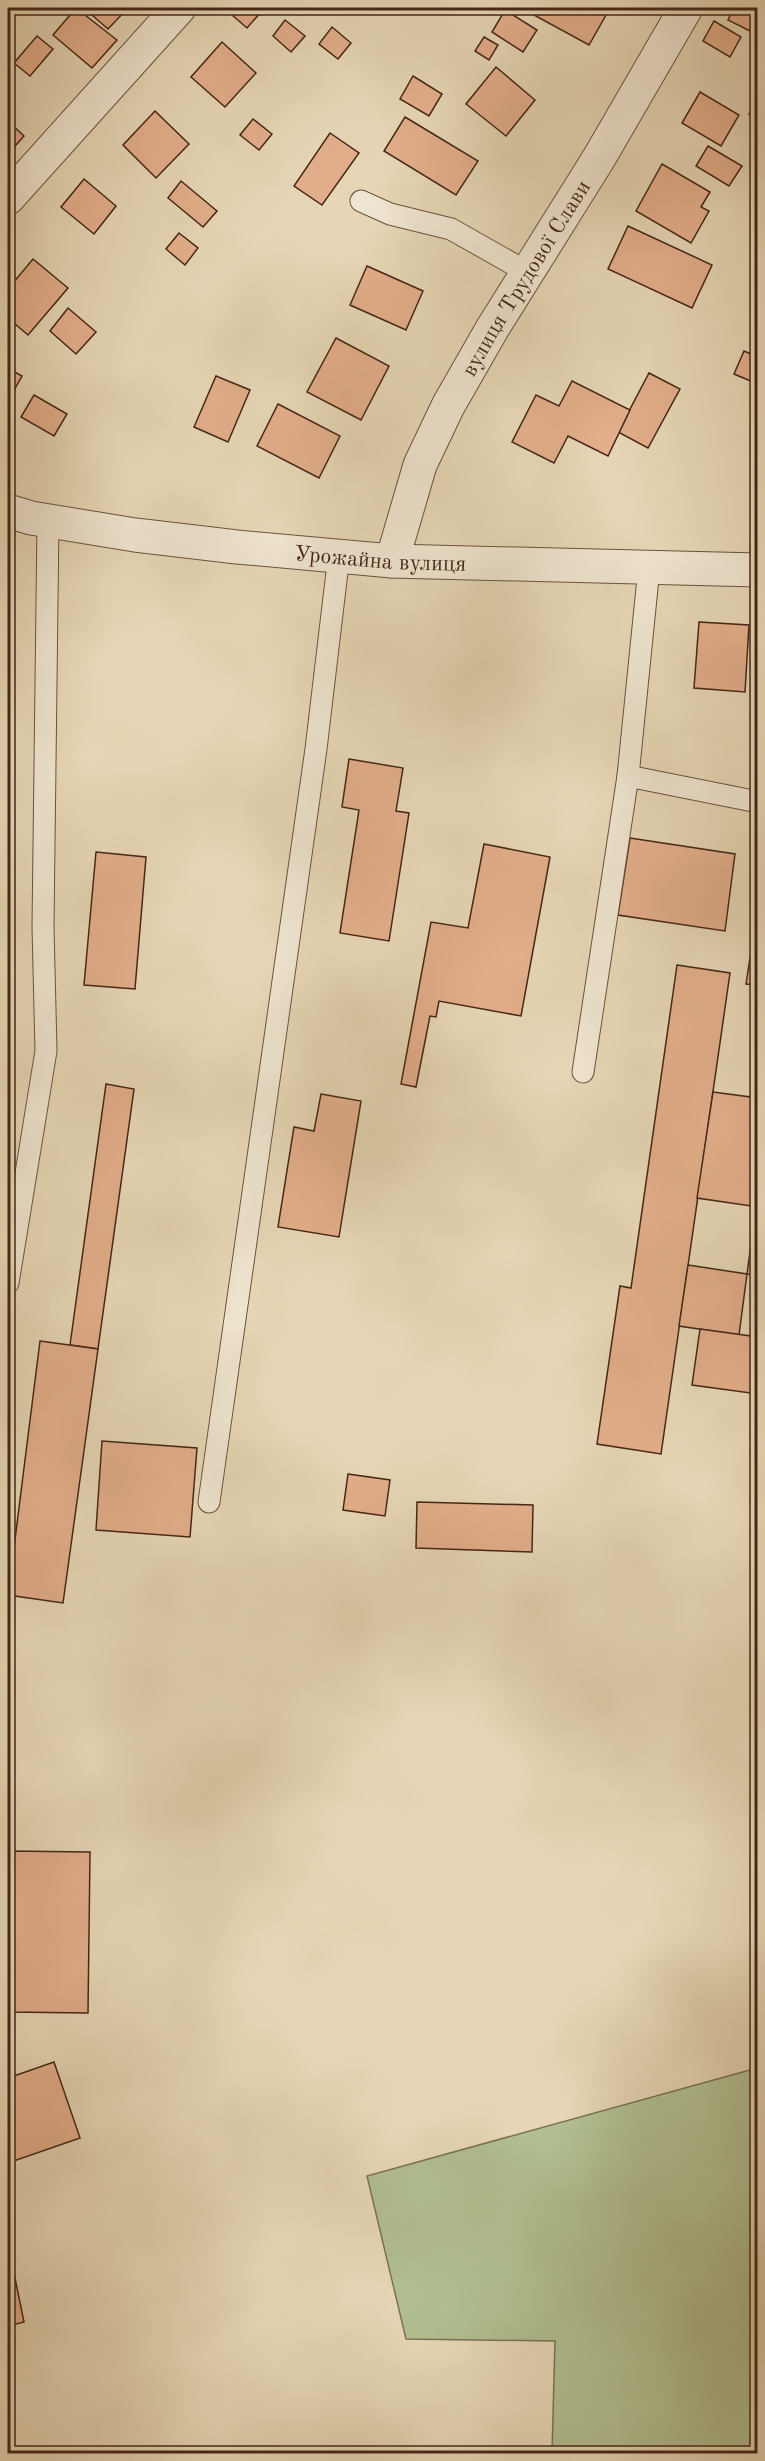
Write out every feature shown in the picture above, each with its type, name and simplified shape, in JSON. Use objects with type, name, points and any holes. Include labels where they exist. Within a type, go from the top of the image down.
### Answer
[{"type":"street","points":[[8,198],[179,8]]},
{"type":"street","name":"вулиця Трудової Слави","points":[[392,561],[420,465],[454,397],[527,272],[599,158],[686,8]]},
{"type":"street","name":"Урожайна вулиця","points":[[8,511],[48,521],[237,548],[392,561],[758,570]]},
{"type":"lane","points":[[361,201],[390,214],[451,229],[527,272]]},
{"type":"lane","points":[[8,1283],[46,1051],[44,927],[48,521]]},
{"type":"lane","points":[[209,1502],[316,748],[339,555]]},
{"type":"lane","points":[[583,1072],[628,776],[649,568]]},
{"type":"lane","points":[[628,776],[758,802]]},
{"type":"green space","points":[[757,2068],[757,2453],[552,2453],[555,2341],[406,2339],[367,2176]]},
{"type":"building","points":[[76,8],[117,40],[92,68],[53,35]]},
{"type":"building","points":[[84,8],[128,8],[108,29]]},
{"type":"building","points":[[224,8],[256,8],[261,12],[247,28]]},
{"type":"building","points":[[292,8],[308,8],[301,15]]},
{"type":"building","points":[[539,8],[610,8],[589,45],[534,15]]},
{"type":"building","points":[[734,8],[758,8],[758,35],[728,20]]},
{"type":"building","points":[[505,10],[537,30],[523,52],[492,32]]},
{"type":"building","points":[[285,20],[305,36],[291,52],[273,36]]},
{"type":"building","points":[[714,21],[741,37],[730,57],[703,41]]},
{"type":"building","points":[[332,27],[351,43],[338,59],[319,44]]},
{"type":"building","points":[[37,36],[53,49],[30,76],[14,63]]},
{"type":"building","points":[[484,37],[498,45],[489,60],[475,51]]},
{"type":"building","points":[[222,42],[256,73],[225,107],[191,77]]},
{"type":"building","points":[[496,67],[535,100],[506,136],[466,104]]},
{"type":"building","points":[[413,76],[442,94],[429,116],[400,99]]},
{"type":"building","points":[[700,92],[739,115],[721,146],[682,123]]},
{"type":"building","points":[[758,98],[758,119],[749,114]]},
{"type":"building","points":[[155,111],[189,144],[156,178],[123,145]]},
{"type":"building","points":[[405,117],[478,161],[456,195],[384,151]]},
{"type":"building","points":[[253,119],[272,134],[259,150],[240,135]]},
{"type":"building","points":[[8,121],[24,136],[8,154]]},
{"type":"building","points":[[330,133],[359,153],[322,205],[294,186]]},
{"type":"building","points":[[708,146],[742,166],[729,186],[696,166]]},
{"type":"building","points":[[662,164],[710,192],[701,207],[709,211],[691,243],[636,211]]},
{"type":"building","points":[[84,179],[116,206],[94,234],[61,207]]},
{"type":"building","points":[[181,181],[217,211],[203,227],[168,198]]},
{"type":"building","points":[[628,226],[712,265],[692,308],[608,269]]},
{"type":"building","points":[[179,233],[198,248],[185,265],[166,249]]},
{"type":"building","points":[[33,259],[68,288],[28,335],[8,318],[8,289]]},
{"type":"building","points":[[367,266],[423,291],[406,330],[350,305]]},
{"type":"building","points":[[68,308],[96,332],[76,354],[50,331]]},
{"type":"building","points":[[336,338],[389,366],[361,420],[307,392]]},
{"type":"building","points":[[744,351],[758,357],[758,384],[734,374]]},
{"type":"building","points":[[8,368],[22,376],[8,401]]},
{"type":"building","points":[[649,373],[680,389],[648,448],[618,432]]},
{"type":"building","points":[[216,376],[250,390],[228,442],[194,427]]},
{"type":"building","points":[[572,381],[630,410],[608,456],[568,436],[554,463],[512,442],[536,395],[559,406]]},
{"type":"building","points":[[34,395],[67,414],[54,436],[21,417]]},
{"type":"building","points":[[278,404],[340,436],[319,478],[257,446]]},
{"type":"building","points":[[699,622],[749,625],[745,692],[694,688]]},
{"type":"building","points":[[349,759],[403,768],[396,811],[409,813],[389,941],[340,933],[359,810],[342,807]]},
{"type":"building","points":[[630,838],[735,854],[725,931],[618,915]]},
{"type":"building","points":[[484,844],[550,857],[521,1016],[439,1001],[436,1017],[430,1016],[416,1087],[401,1084],[431,922],[468,928]]},
{"type":"building","points":[[96,852],[146,857],[135,989],[84,985]]},
{"type":"building","points":[[758,905],[758,985],[746,984]]},
{"type":"building","points":[[677,965],[730,973],[661,1454],[597,1444],[620,1286],[631,1288]]},
{"type":"building","points":[[106,1084],[134,1089],[98,1349],[70,1345]]},
{"type":"building","points":[[713,1092],[758,1098],[758,1207],[697,1198]]},
{"type":"building","points":[[321,1094],[361,1101],[339,1237],[278,1227],[294,1127],[314,1131]]},
{"type":"building","points":[[752,1237],[758,1238],[758,1276],[747,1274]]},
{"type":"building","points":[[688,1265],[747,1274],[739,1335],[679,1326]]},
{"type":"building","points":[[700,1329],[758,1337],[758,1394],[692,1385]]},
{"type":"building","points":[[40,1341],[98,1349],[63,1603],[8,1595]]},
{"type":"building","points":[[102,1441],[197,1448],[190,1537],[96,1530]]},
{"type":"building","points":[[348,1474],[390,1480],[385,1516],[343,1510]]},
{"type":"building","points":[[417,1502],[533,1505],[532,1552],[416,1548]]},
{"type":"building","points":[[8,1851],[90,1852],[88,2013],[8,2012]]},
{"type":"building","points":[[54,2062],[80,2138],[8,2163],[8,2078]]},
{"type":"building","points":[[8,2244],[24,2322],[8,2326]]}]
